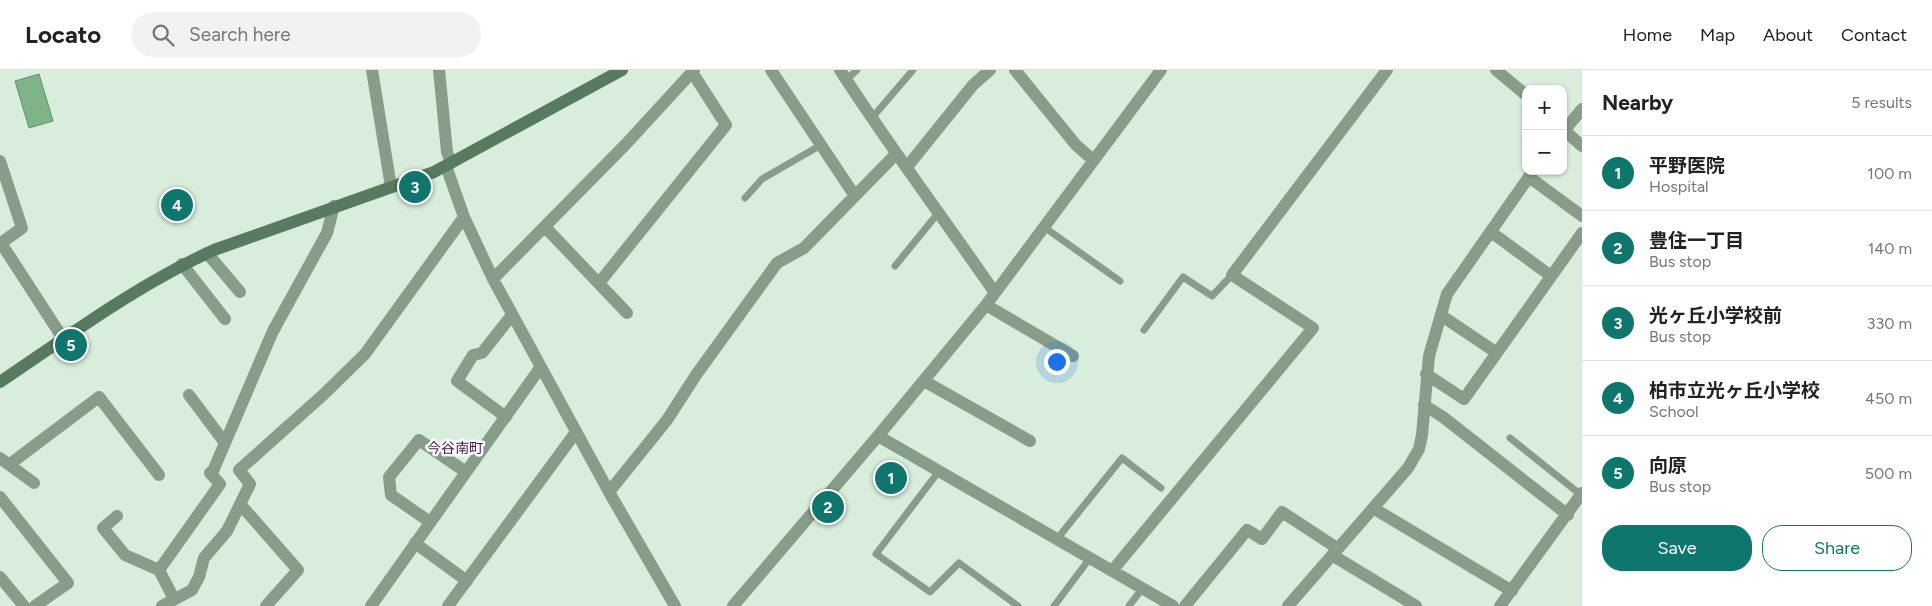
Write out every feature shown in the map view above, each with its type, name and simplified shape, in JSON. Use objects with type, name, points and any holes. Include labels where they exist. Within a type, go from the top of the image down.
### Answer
[{"type":"street","points":[[372,70],[391,187]]},
{"type":"street","points":[[439,70],[449,165],[464,217],[493,278],[540,368],[674,606]]},
{"type":"street","points":[[0,382],[129,295],[182,264],[207,253],[449,165],[534,116],[622,70]]},
{"type":"street","points":[[771,70],[855,196]]},
{"type":"street","points":[[907,167],[973,86],[990,70]]},
{"type":"street","points":[[1015,70],[1076,146],[1093,160]]},
{"type":"street","points":[[733,606],[986,306],[1161,70]]},
{"type":"street","points":[[1112,571],[1313,328],[1232,275],[1387,70]]},
{"type":"street","points":[[1496,70],[1522,92]]},
{"type":"street","points":[[493,278],[545,228],[693,71],[726,124],[599,283]]},
{"type":"street","points":[[843,75],[871,119],[996,293]]},
{"type":"street","points":[[1565,130],[1582,109]]},
{"type":"street","points":[[1567,134],[1582,146]]},
{"type":"street","points":[[609,492],[667,420],[696,375],[777,262],[804,248],[896,154]]},
{"type":"street","points":[[0,161],[22,228],[0,243],[64,340]]},
{"type":"street","points":[[1288,606],[1408,468],[1419,449],[1429,356],[1447,294],[1530,175]]},
{"type":"street","points":[[1532,175],[1582,216]]},
{"type":"street","points":[[159,570],[220,484],[210,473],[213,471],[273,331],[327,233],[334,206]]},
{"type":"street","points":[[162,606],[192,590],[199,577],[204,558],[227,531],[250,484],[239,470],[323,395],[365,354],[464,217]]},
{"type":"street","points":[[545,228],[628,313]]},
{"type":"street","points":[[1491,232],[1551,276]]},
{"type":"street","points":[[1426,374],[1464,399],[1582,233]]},
{"type":"street","points":[[207,253],[240,292]]},
{"type":"street","points":[[182,264],[226,319]]},
{"type":"street","points":[[986,306],[1073,356]]},
{"type":"street","points":[[506,417],[457,380],[473,355],[482,353],[512,315]]},
{"type":"street","points":[[1442,316],[1497,353]]},
{"type":"street","points":[[370,606],[540,368]]},
{"type":"street","points":[[924,381],[1030,441]]},
{"type":"street","points":[[189,395],[225,443]]},
{"type":"street","points":[[34,483],[5,461],[99,397],[160,475]]},
{"type":"street","points":[[1424,405],[1568,514]]},
{"type":"street","points":[[448,606],[576,432]]},
{"type":"street","points":[[878,436],[1172,606]]},
{"type":"street","points":[[430,522],[391,495],[389,478],[419,440],[466,472]]},
{"type":"street","points":[[1500,606],[1581,494]]},
{"type":"street","points":[[0,497],[68,583],[35,606]]},
{"type":"street","points":[[240,504],[298,570],[266,606]]},
{"type":"street","points":[[1373,508],[1512,591]]},
{"type":"street","points":[[1185,606],[1247,530],[1262,539],[1282,512],[1335,552],[1416,606]]},
{"type":"street","points":[[117,516],[103,528],[125,555],[159,570],[174,599]]},
{"type":"street","points":[[415,543],[467,581]]},
{"type":"street","points":[[0,577],[19,604]]},
{"type":"lane","points":[[843,75],[857,70]]},
{"type":"lane","points":[[871,119],[913,70]]},
{"type":"lane","points":[[745,198],[762,179],[821,145]]},
{"type":"lane","points":[[895,266],[939,212]]},
{"type":"lane","points":[[1044,227],[1120,281]]},
{"type":"lane","points":[[1144,330],[1182,277],[1212,296],[1232,275]]},
{"type":"lane","points":[[1510,438],[1581,494]]},
{"type":"lane","points":[[1057,539],[1122,458],[1161,488]]},
{"type":"lane","points":[[939,471],[876,554],[930,592],[959,563],[1018,606]]},
{"type":"lane","points":[[1054,606],[1090,558]]},
{"type":"lane","points":[[1129,606],[1142,588]]},
{"type":"shaded area","points":[[39,74],[53,121],[29,128],[15,81]]},
{"type":"place","name":"光ヶ丘小学校前","points":[[415,187]]},
{"type":"place","name":"柏市立光ヶ丘小学校","points":[[177,205]]},
{"type":"place","name":"向原","points":[[71,345]]},
{"type":"place","name":"平野医院","points":[[891,478]]},
{"type":"place","name":"豊住一丁目","points":[[828,507]]},
{"type":"district","name":"今谷南町","points":[[455,448]]}]
